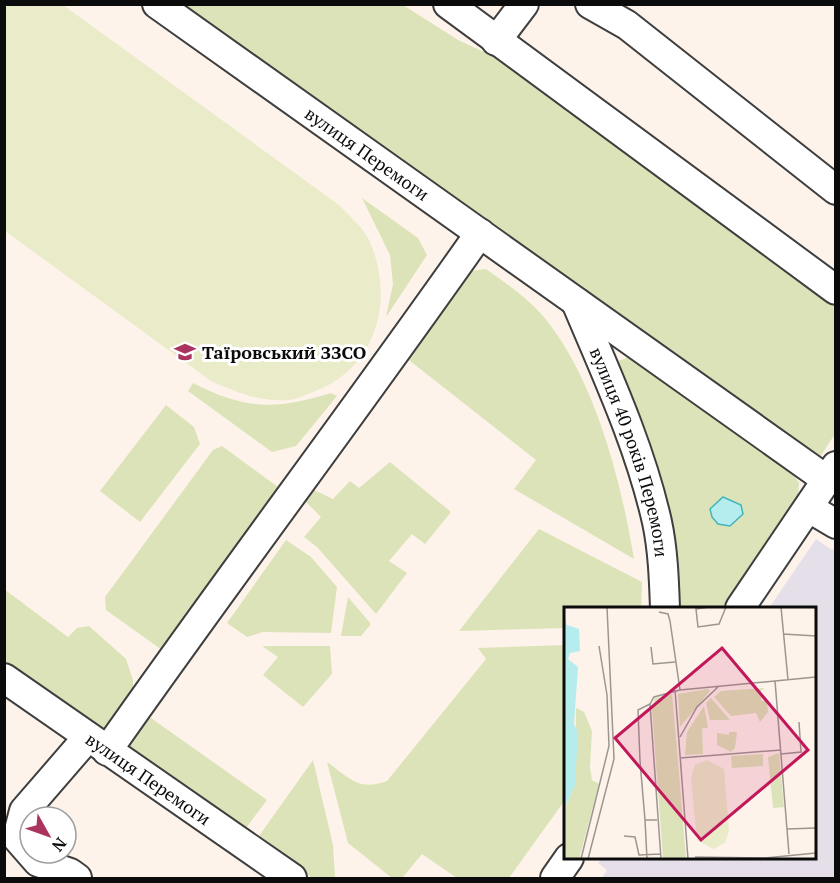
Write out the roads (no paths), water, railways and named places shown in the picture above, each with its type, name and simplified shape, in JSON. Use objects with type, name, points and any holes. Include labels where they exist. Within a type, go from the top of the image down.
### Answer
[{"type":"street","name":"вулиця Перемоги","points":[[157,4],[576,302],[831,473]]},
{"type":"street","points":[[448,4],[836,290]]},
{"type":"street","points":[[496,40],[525,4]]},
{"type":"street","points":[[590,4],[627,25],[836,190]]},
{"type":"street","points":[[78,879],[70,873],[38,862],[16,838],[24,811],[98,744],[189,633],[349,418],[480,233]]},
{"type":"street","name":"вулиця 40 років Перемоги","points":[[576,302],[634,446],[645,480],[657,523],[665,607]]},
{"type":"street","points":[[741,607],[831,473]]},
{"type":"street","points":[[809,508],[836,525]]},
{"type":"street","name":"вулиця Перемоги","points":[[4,678],[292,879]]},
{"type":"water","points":[[723,497],[741,505],[743,514],[730,526],[718,524],[712,517],[710,509]]},
{"type":"place","name":"Таїровський ЗЗСО","points":[[185,352]]}]
